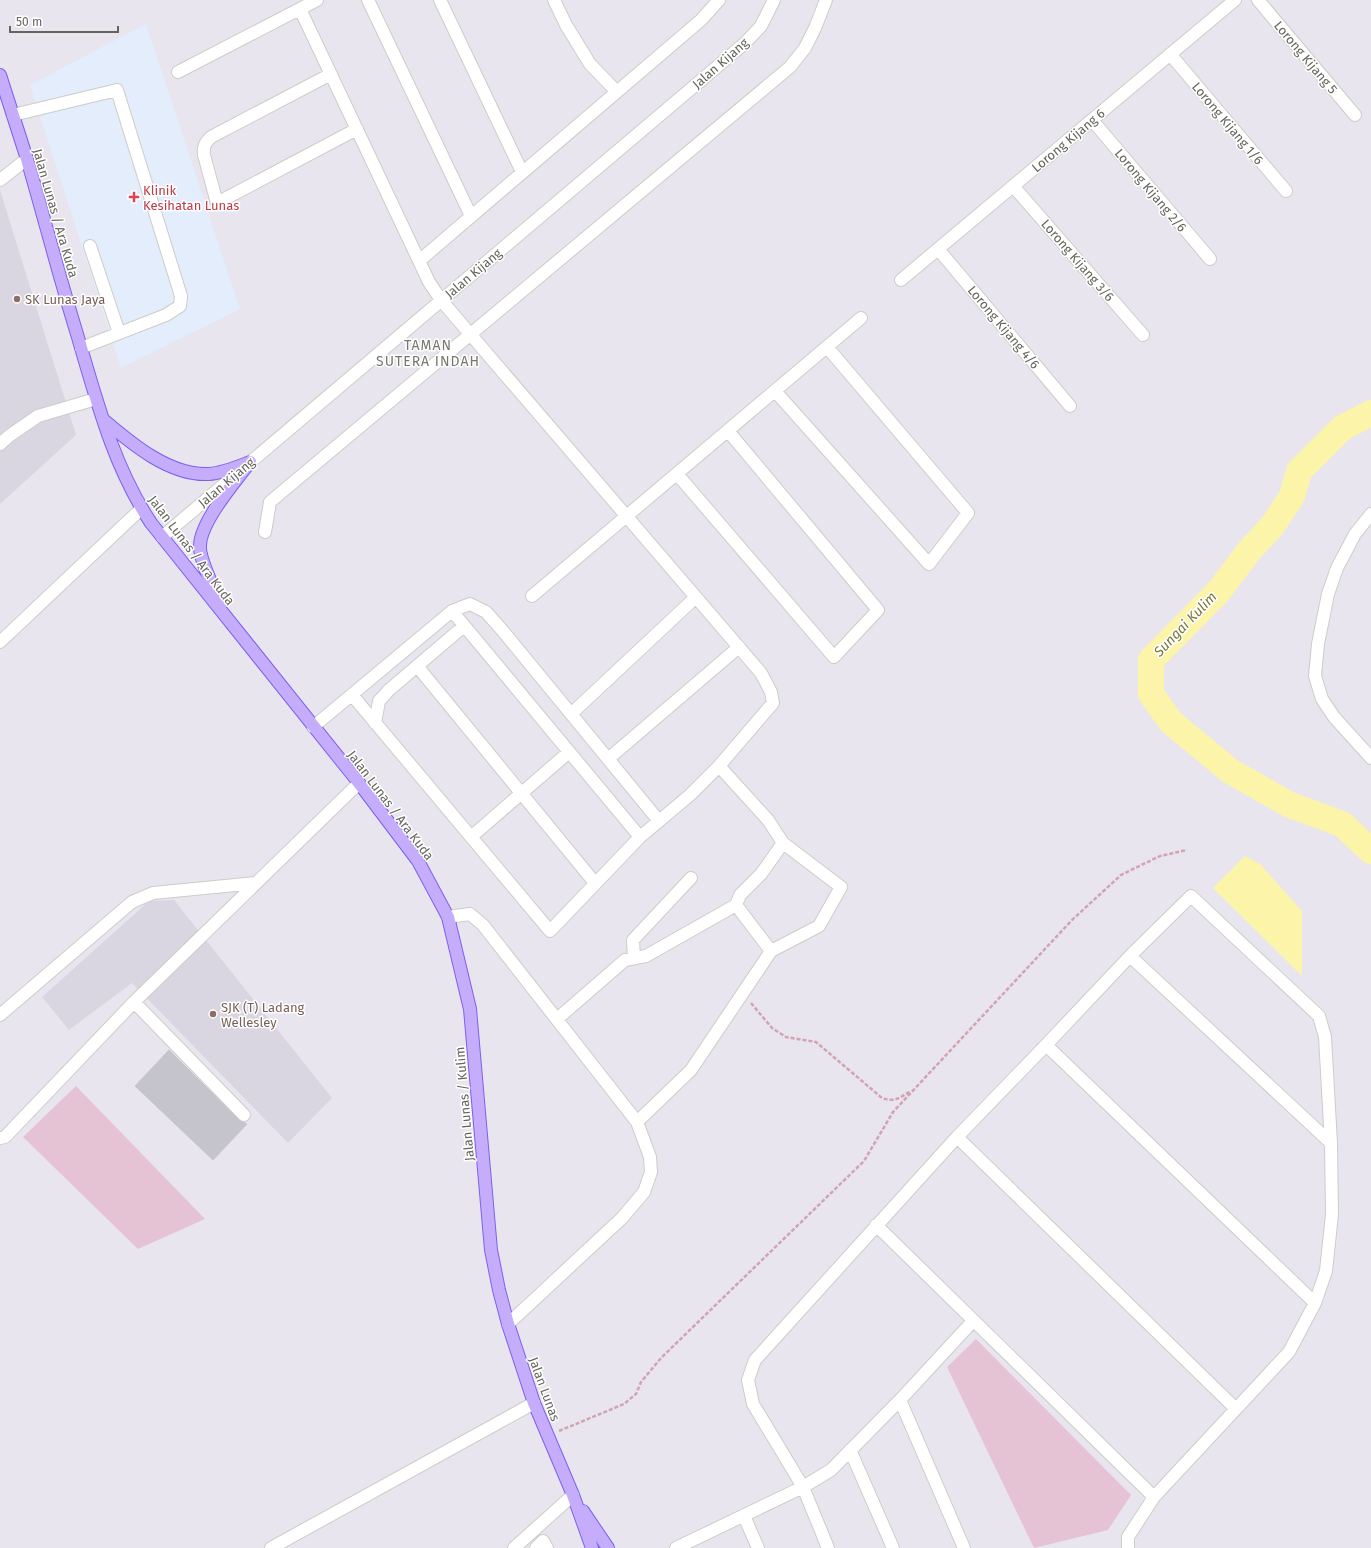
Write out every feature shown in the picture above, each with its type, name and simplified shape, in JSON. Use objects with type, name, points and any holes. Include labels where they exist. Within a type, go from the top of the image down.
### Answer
[{"type":"main road","name":"Jalan Lunas / Ara Kuda","points":[[0,75],[27,159],[96,399],[119,464],[142,509],[162,537],[359,783],[418,861],[448,917]]},
{"type":"main road","points":[[104,420],[132,444],[156,459],[180,470],[208,474],[250,462]]},
{"type":"main road","points":[[228,620],[206,570],[200,547],[204,530],[217,507],[250,462]]},
{"type":"main road","name":"Jalan Lunas / Kulim","points":[[448,917],[470,1008],[491,1250],[499,1290]]},
{"type":"main road","name":"Jalan Lunas","points":[[499,1290],[508,1324],[534,1403],[592,1548]]},
{"type":"main road","name":"Jalan Lunas","points":[[572,1495],[608,1548]]},
{"type":"street","points":[[178,72],[317,0]]},
{"type":"street","points":[[368,0],[471,216]]},
{"type":"street","points":[[440,0],[522,172]]},
{"type":"street","points":[[554,0],[566,25],[590,64],[617,92]]},
{"type":"street","points":[[419,261],[701,20],[719,0]]},
{"type":"street","name":"Jalan Kijang","points":[[162,537],[745,43],[761,26],[774,0]]},
{"type":"street","points":[[265,532],[270,502],[790,67],[805,48],[826,0]]},
{"type":"street","name":"Lorong Kijang 6","points":[[901,280],[1235,0]]},
{"type":"street","name":"Lorong Kijang 5","points":[[1258,0],[1354,114]]},
{"type":"street","points":[[300,9],[429,282],[441,300],[761,673],[771,692],[773,703],[719,766],[690,795],[640,837],[550,931],[352,695]]},
{"type":"street","name":"Lorong Kijang 1/6","points":[[1170,54],[1286,191]]},
{"type":"street","points":[[331,74],[211,137],[206,142],[204,147],[204,155],[217,203],[357,129]]},
{"type":"street","points":[[13,116],[117,90],[181,296],[180,306],[166,315],[81,348]]},
{"type":"street","name":"Lorong Kijang 2/6","points":[[1092,120],[1210,259]]},
{"type":"street","points":[[0,180],[27,159]]},
{"type":"street","name":"Lorong Kijang 3/6","points":[[1013,186],[1143,335]]},
{"type":"street","points":[[90,246],[119,333]]},
{"type":"street","name":"Lorong Kijang 4/6","points":[[938,249],[1070,406]]},
{"type":"street","points":[[532,596],[861,318]]},
{"type":"street","points":[[776,390],[928,564],[968,513],[827,347]]},
{"type":"street","points":[[0,444],[38,416],[96,399]]},
{"type":"street","points":[[677,474],[834,657],[878,610],[728,431]]},
{"type":"street","points":[[0,642],[142,509]]},
{"type":"street","points":[[1371,514],[1355,534],[1335,574],[1328,594],[1314,676],[1322,699],[1334,717],[1371,758]]},
{"type":"street","points":[[571,714],[696,597]]},
{"type":"street","points":[[313,727],[452,611],[470,604],[486,612],[659,821]]},
{"type":"street","points":[[452,611],[640,837]]},
{"type":"street","points":[[375,723],[379,701],[389,690],[464,626]]},
{"type":"street","points":[[608,760],[739,647]]},
{"type":"street","points":[[417,666],[596,883]]},
{"type":"street","points":[[471,837],[569,752]]},
{"type":"street","points":[[637,1122],[691,1070],[771,951],[819,926],[841,887],[783,843],[768,820],[719,766]]},
{"type":"street","points":[[0,1138],[5,1137],[134,1002],[359,783]]},
{"type":"street","points":[[557,1019],[625,960],[646,956],[736,905],[740,895],[762,874],[783,843]]},
{"type":"street","points":[[634,958],[633,940],[691,878]]},
{"type":"street","points":[[0,1015],[132,902],[153,893],[256,883]]},
{"type":"street","points":[[828,1548],[803,1487],[753,1404],[748,1380],[755,1360],[957,1137],[1130,956],[1191,896],[1319,1016],[1325,1037],[1331,1143],[1332,1214],[1326,1271],[1315,1303],[1289,1352],[1154,1497],[1128,1537],[1128,1548]]},
{"type":"street","points":[[736,905],[771,951]]},
{"type":"street","points":[[448,917],[470,914],[483,925],[637,1122],[650,1157],[651,1172],[644,1192],[622,1218],[508,1324]]},
{"type":"street","points":[[1130,956],[1331,1143]]},
{"type":"street","points":[[134,1002],[244,1115]]},
{"type":"street","points":[[1046,1045],[1315,1303]]},
{"type":"street","points":[[957,1137],[1236,1408]]},
{"type":"street","points":[[876,1225],[1154,1497]]},
{"type":"street","points":[[676,1548],[803,1487],[831,1470],[900,1400],[973,1321]]},
{"type":"street","points":[[900,1400],[964,1548]]},
{"type":"street","points":[[270,1548],[534,1403]]},
{"type":"street","points":[[850,1450],[893,1548]]},
{"type":"street","points":[[514,1548],[572,1495]]},
{"type":"street","points":[[744,1516],[758,1548]]},
{"type":"path","points":[[548,1436],[624,1404],[636,1394],[641,1382],[661,1358],[864,1161],[893,1112],[1072,920],[1121,875],[1160,856],[1187,850]]},
{"type":"path","points":[[742,993],[772,1028],[786,1037],[816,1042],[882,1098],[889,1101],[896,1100],[914,1089]]},
{"type":"shaded area","name":"Klinik Kesihatan Lunas","points":[[146,24],[240,309],[121,368],[30,85]]},
{"type":"shaded area","name":"SK Lunas Jaya","points":[[0,190],[76,435],[0,504]]},
{"type":"shaded area","points":[[1245,856],[1260,864],[1302,911],[1302,976],[1213,888]]},
{"type":"shaded area","name":"SJK (T) Ladang Wellesley","points":[[174,900],[332,1098],[288,1143],[132,983],[69,1030],[42,997],[149,901]]},
{"type":"shaded area","points":[[76,1086],[205,1219],[138,1249],[23,1137]]},
{"type":"shaded area","points":[[976,1339],[1131,1495],[1108,1530],[1034,1548],[947,1367]]},
{"type":"building","points":[[169,1050],[239,1120],[247,1124],[213,1160],[135,1086]]},
{"type":"waterway","name":"Sungai Kulim","points":[[1371,413],[1342,428],[1299,471],[1292,496],[1273,525],[1249,551],[1219,591],[1151,660],[1151,694],[1171,722],[1230,771],[1290,805],[1342,824],[1371,851]]},
{"type":"place","name":"Klinik Kesihatan Lunas","points":[[134,197]]},
{"type":"place","name":"SK Lunas Jaya","points":[[17,299]]},
{"type":"place","name":"SJK (T) Ladang Wellesley","points":[[213,1014]]},
{"type":"district","name":"TAMAN SUTERA INDAH","points":[[428,354]]}]
